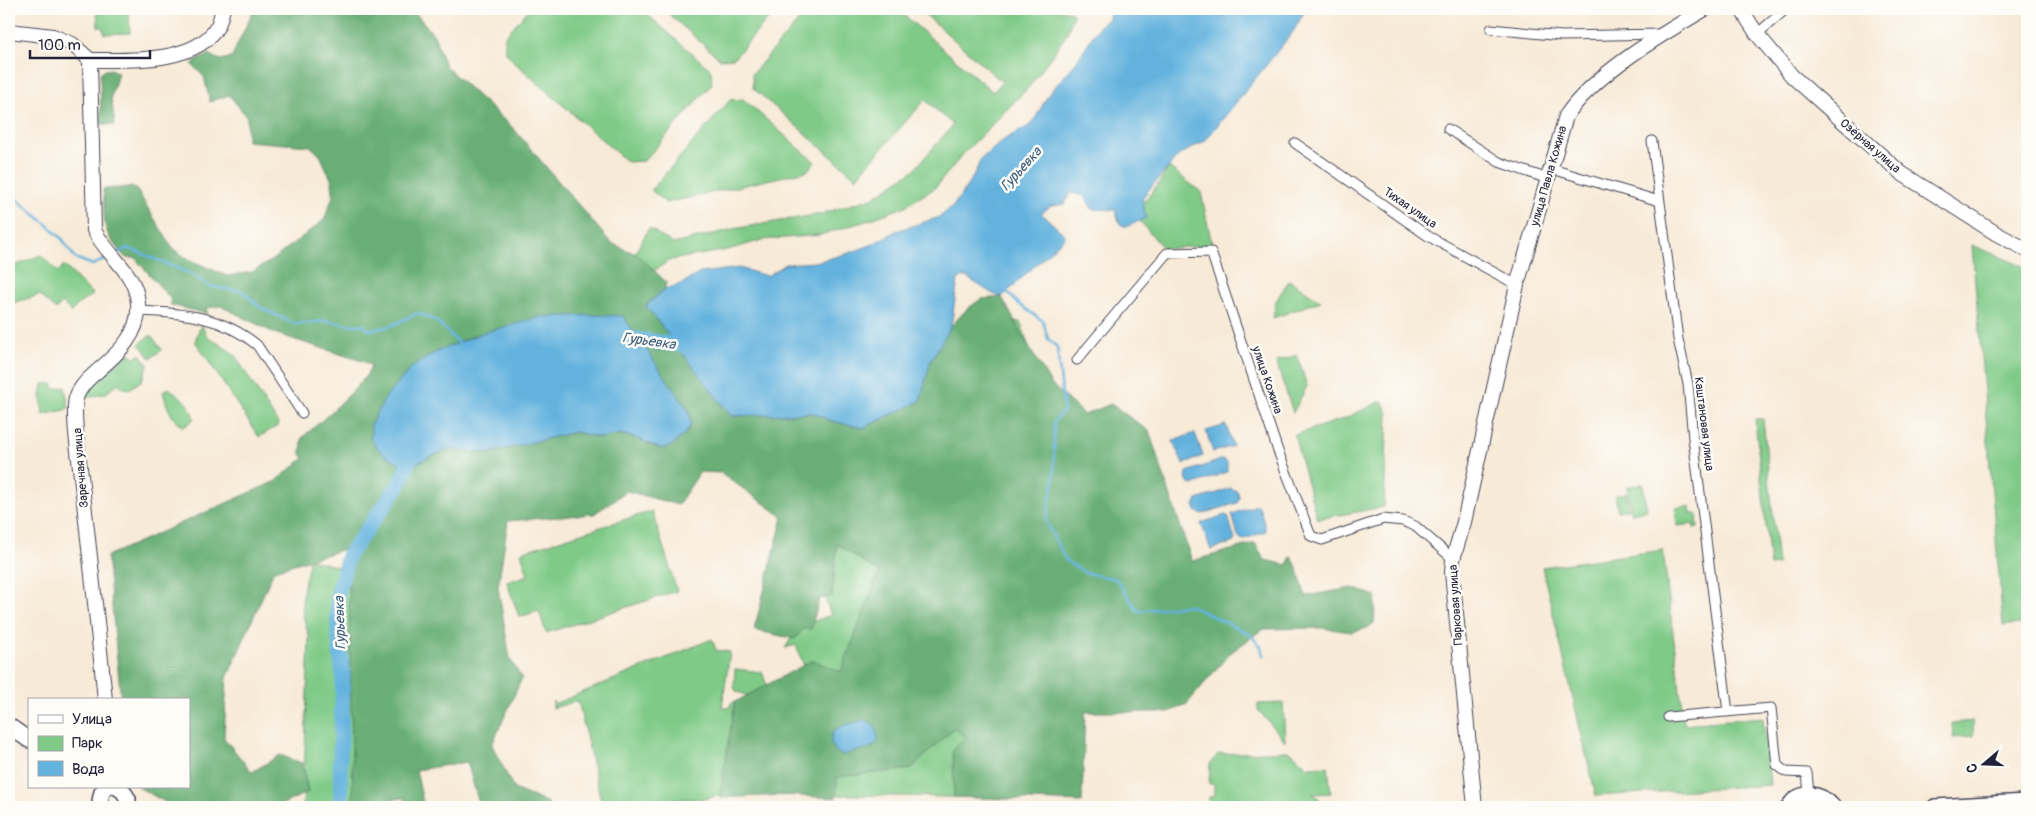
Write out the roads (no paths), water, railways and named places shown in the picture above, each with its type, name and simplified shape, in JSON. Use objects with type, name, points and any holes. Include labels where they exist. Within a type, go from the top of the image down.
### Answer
[{"type":"main road","points":[[9,726],[28,739]]},
{"type":"main road","points":[[118,788],[128,799],[126,807]]},
{"type":"main road","points":[[101,789],[100,801],[103,807]]},
{"type":"main road","points":[[1789,807],[1792,801],[1809,794],[1818,795],[1828,801],[1833,807]]},
{"type":"main road","points":[[1934,807],[2027,802]]},
{"type":"street","points":[[9,31],[53,36],[72,44],[90,60],[154,58],[182,53],[196,48],[217,28],[223,9]]},
{"type":"street","name":"улица Павла Кожина","points":[[1501,348],[1517,285],[1566,116],[1574,104],[1619,64],[1662,34],[1705,9]]},
{"type":"street","name":"Озёрная улица","points":[[1741,9],[1757,34],[1792,76],[1901,173],[1997,234],[2027,250]]},
{"type":"street","points":[[1757,34],[1786,9]]},
{"type":"street","points":[[1491,29],[1562,36],[1662,34]]},
{"type":"street","name":"Заречная улица","points":[[90,60],[92,218],[94,230],[100,242],[133,284],[138,301],[135,329],[126,343],[85,382],[76,398],[80,458],[105,698]]},
{"type":"street","points":[[1448,129],[1499,162],[1659,201]]},
{"type":"street","name":"Каштановая улица","points":[[1652,141],[1678,339],[1688,384],[1693,438],[1728,712]]},
{"type":"street","name":"Тихая улица","points":[[1295,143],[1428,236],[1517,285]]},
{"type":"street","name":"улица Кожина","points":[[1076,360],[1167,254],[1211,252],[1278,451],[1311,536],[1322,540],[1383,519],[1403,521],[1416,526],[1453,559]]},
{"type":"street","points":[[138,310],[186,313],[219,322],[247,337],[257,345],[302,413]]},
{"type":"street","name":"Парковая улица","points":[[1475,807],[1452,572],[1453,559],[1468,504],[1501,348]]},
{"type":"street","points":[[1668,717],[1771,708],[1777,765],[1786,772],[1807,773],[1809,794]]},
{"type":"water","points":[[1110,9],[1306,9],[1293,32],[1205,141],[1179,155],[1142,198],[1146,218],[1126,227],[1120,224],[1115,210],[1092,209],[1085,196],[1070,193],[1065,204],[1051,206],[1041,213],[1066,236],[1002,297],[993,294],[966,277],[958,280],[951,326],[931,360],[920,401],[863,428],[832,421],[814,413],[731,416],[646,306],[665,289],[681,284],[700,273],[739,268],[767,276],[785,264],[816,262],[846,254],[871,245],[896,231],[940,217],[954,205],[973,177],[981,159],[1005,139],[1029,126],[1048,95],[1074,65],[1100,25],[1109,19]]},
{"type":"water","points":[[623,316],[688,410],[691,424],[686,433],[671,446],[661,449],[639,439],[620,434],[601,438],[575,432],[489,453],[448,449],[407,467],[383,454],[371,440],[371,424],[386,397],[411,368],[434,353],[482,333],[541,317]]},
{"type":"water","points":[[1226,425],[1233,446],[1213,452],[1206,431]]},
{"type":"water","points":[[1195,433],[1203,456],[1183,464],[1173,441]]},
{"type":"water","points":[[1223,459],[1227,462],[1227,472],[1192,485],[1188,483],[1187,472]]},
{"type":"water","points":[[1231,488],[1238,492],[1237,503],[1202,514],[1196,511],[1194,505],[1197,500]]},
{"type":"water","points":[[1257,505],[1259,506],[1266,531],[1242,540],[1238,536],[1232,514]]},
{"type":"water","points":[[1225,515],[1228,516],[1235,540],[1211,550],[1201,523]]},
{"type":"water","points":[[866,720],[874,726],[876,731],[878,741],[873,747],[842,755],[835,750],[831,740],[835,731],[844,726]]},
{"type":"waterway","points":[[9,193],[48,225],[63,240],[75,258],[93,265],[107,258]]},
{"type":"waterway","points":[[117,253],[128,248],[194,275],[208,286],[241,290],[261,308],[295,324],[328,321],[363,325],[369,330],[388,327],[418,313],[436,321],[460,344]]},
{"type":"waterway","points":[[1007,292],[1020,305],[1043,321],[1048,339],[1057,347],[1064,410],[1054,422],[1054,481],[1046,521],[1066,561],[1086,573],[1116,579],[1138,611],[1189,605],[1250,634],[1261,647],[1263,655]]},
{"type":"waterway","name":"Гурьевка","points":[[620,337],[697,347]]},
{"type":"waterway","name":"Гурьевка","points":[[341,807],[340,755],[343,675],[338,634],[337,597],[348,556],[399,485],[407,467],[412,447]]}]
